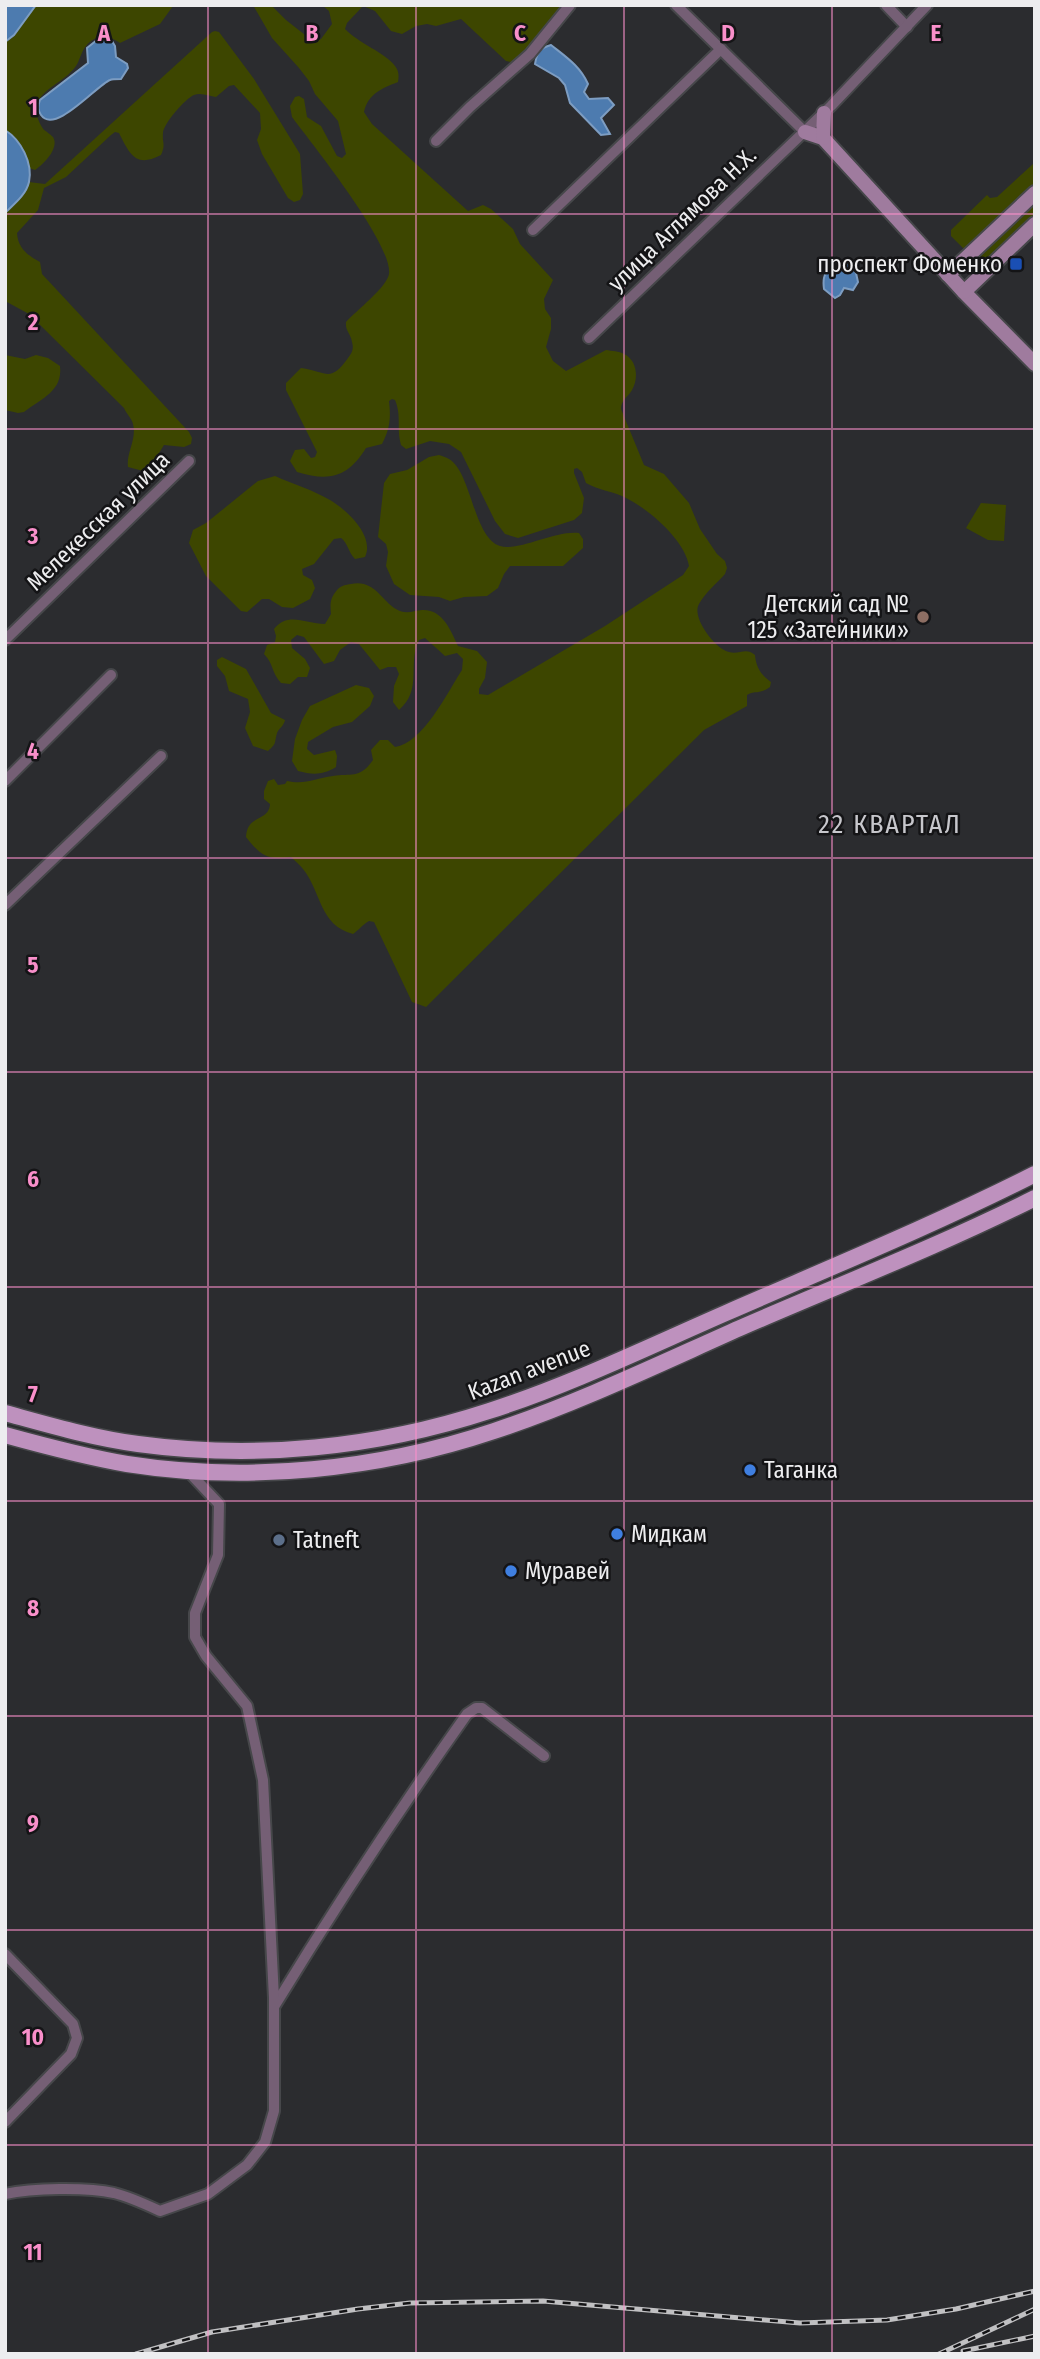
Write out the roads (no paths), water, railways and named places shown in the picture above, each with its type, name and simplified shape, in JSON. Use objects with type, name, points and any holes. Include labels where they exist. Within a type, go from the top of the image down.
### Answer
[{"type":"main road","name":"Kazan avenue","points":[[5,1413],[93,1436],[180,1449],[234,1451],[341,1445],[442,1424],[488,1411],[588,1373],[968,1208],[1035,1174]]},
{"type":"main road","name":"Kazan avenue","points":[[5,1435],[88,1457],[130,1464],[234,1472],[307,1469],[391,1457],[447,1445],[491,1432],[594,1393],[893,1264],[1035,1198]]},
{"type":"main road","points":[[756,1300],[768,1303],[771,1308],[763,1319]]},
{"type":"street","points":[[436,141],[530,54],[570,5]]},
{"type":"street","points":[[676,5],[805,132],[823,138],[964,292],[1035,363]]},
{"type":"street","points":[[886,5],[907,27]]},
{"type":"street","name":"улица Аглямова Н.Х.","points":[[589,338],[805,132],[927,5]]},
{"type":"street","points":[[533,230],[721,49]]},
{"type":"street","points":[[823,138],[824,113]]},
{"type":"street","points":[[948,275],[1035,193]]},
{"type":"street","points":[[964,292],[1035,224]]},
{"type":"street","name":"Мелекесская улица","points":[[5,640],[190,461]]},
{"type":"street","points":[[5,781],[111,675]]},
{"type":"street","points":[[5,905],[161,757]]},
{"type":"street","points":[[5,2194],[73,2189],[113,2193],[160,2211],[208,2194],[247,2165],[265,2143],[274,2111],[274,2007],[263,1780],[247,1706],[206,1656],[195,1637],[195,1613],[218,1555],[219,1504],[187,1469]]},
{"type":"street","points":[[274,2007],[418,1782],[467,1714],[476,1708],[482,1708],[544,1756]]},
{"type":"street","points":[[5,1954],[73,2024],[77,2038],[71,2054],[5,2122]]},
{"type":"water","points":[[5,5],[36,5],[14,35],[5,42]]},
{"type":"water","points":[[97,40],[112,41],[116,57],[127,64],[128,68],[121,79],[110,80],[56,119],[47,119],[41,115],[38,106],[40,100],[88,63],[87,48]]},
{"type":"water","points":[[551,45],[581,72],[588,84],[584,92],[589,99],[608,98],[614,105],[601,118],[610,134],[601,135],[570,103],[565,85],[559,78],[535,64],[540,51]]},
{"type":"water","points":[[5,130],[16,140],[24,153],[30,175],[25,191],[5,213]]},
{"type":"water","points":[[843,261],[856,273],[858,282],[853,290],[844,288],[835,298],[824,289],[824,278],[830,269],[839,271]]},
{"type":"railway","points":[[136,2354],[212,2332],[410,2303],[543,2301],[800,2323],[887,2320],[956,2309],[1035,2291]]},
{"type":"railway","points":[[939,2354],[1035,2309]]},
{"type":"railway","points":[[963,2351],[1035,2336]]},
{"type":"place","name":"проспект Фоменко","points":[[1016,264]]},
{"type":"place","name":"Детский сад № 125 «Затейники»","points":[[923,617]]},
{"type":"place","name":"Таганка","points":[[750,1470]]},
{"type":"place","name":"Мидкам","points":[[617,1534]]},
{"type":"place","name":"Tatneft","points":[[279,1540]]},
{"type":"place","name":"Муравей","points":[[511,1571]]},
{"type":"district","name":"22 КВАРТАЛ","points":[[890,824]]}]
